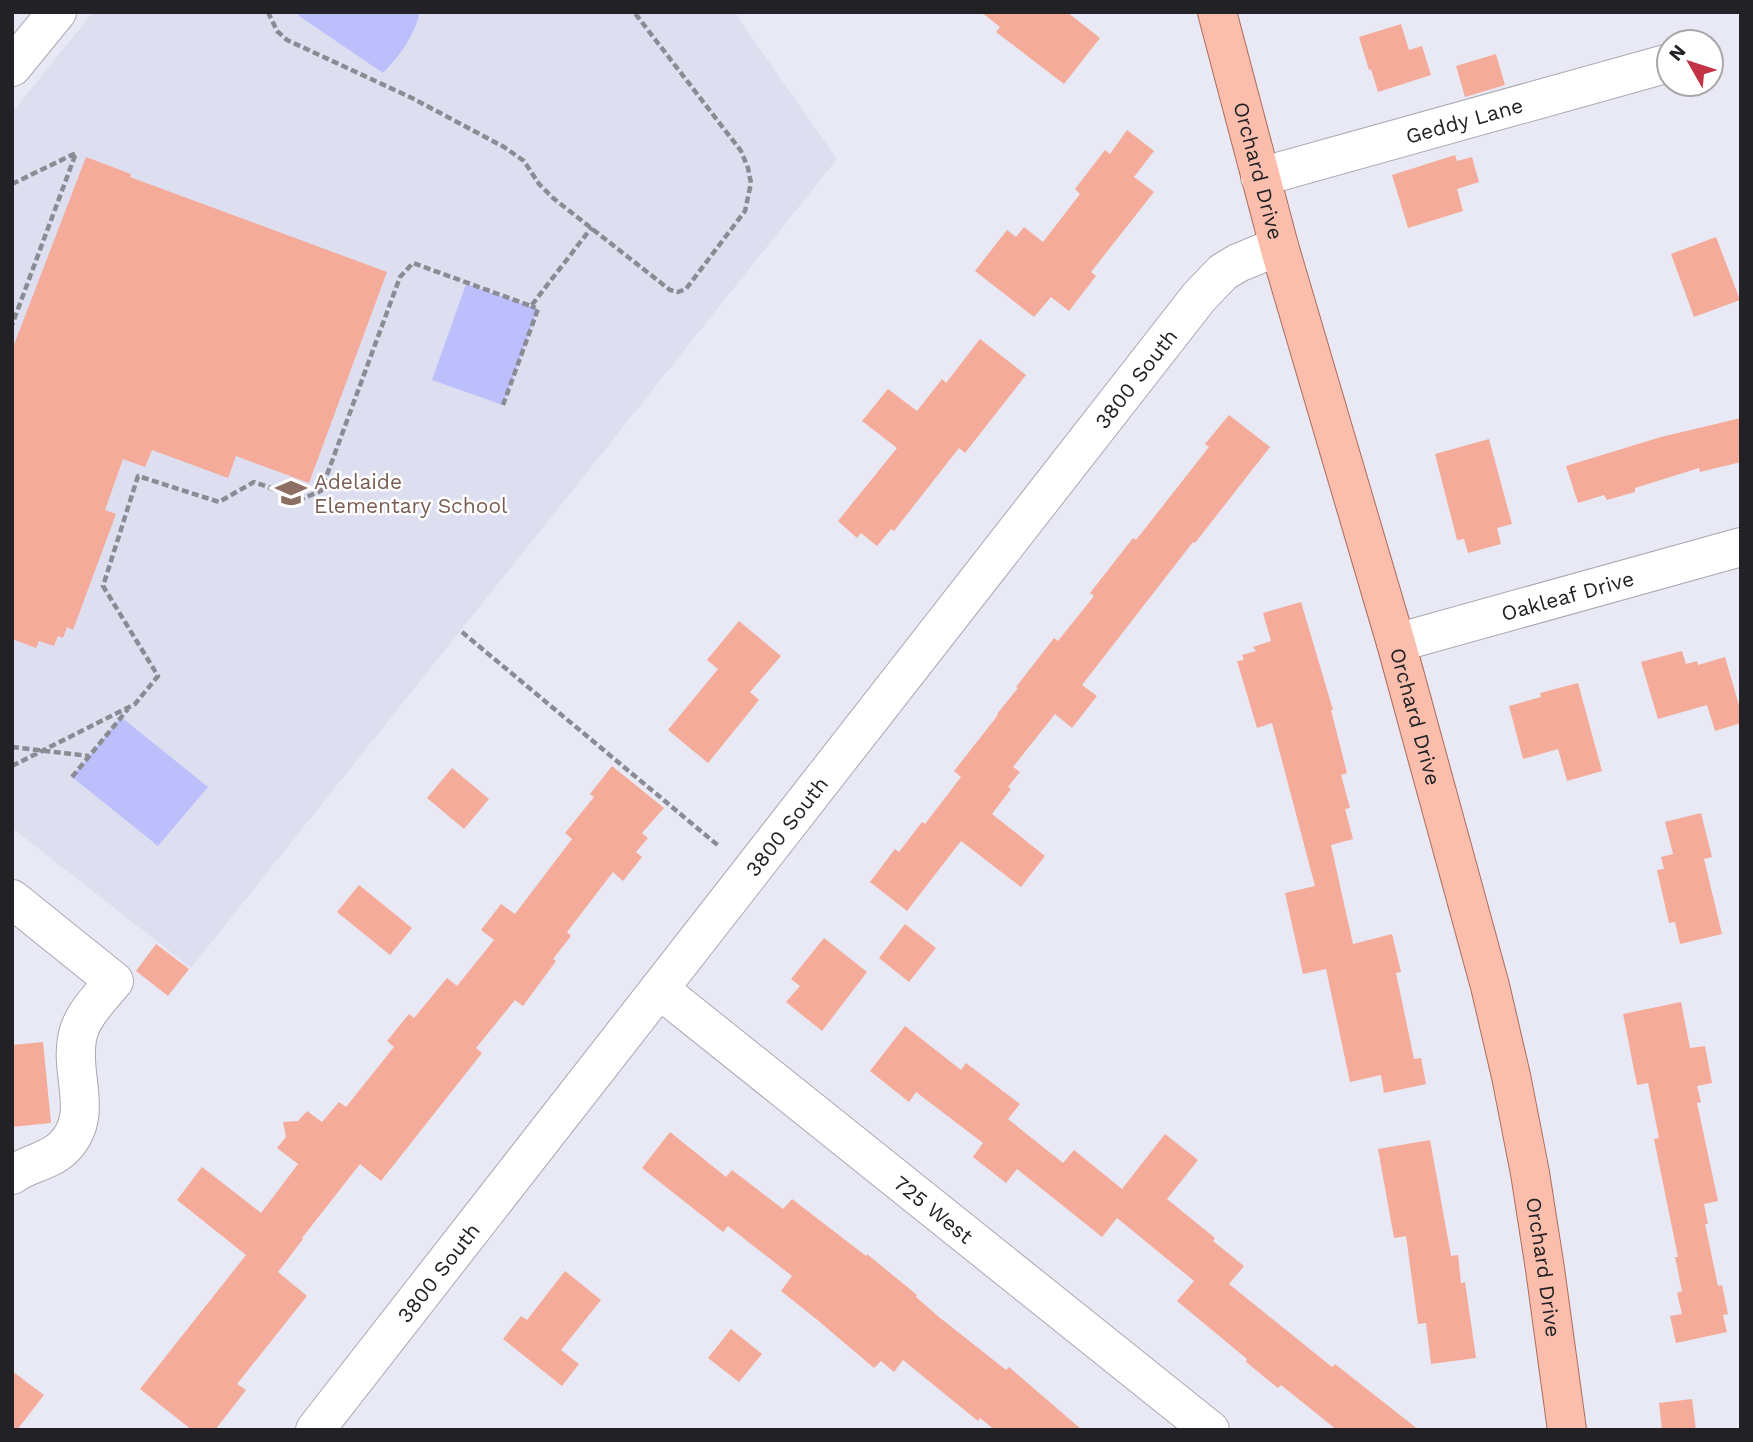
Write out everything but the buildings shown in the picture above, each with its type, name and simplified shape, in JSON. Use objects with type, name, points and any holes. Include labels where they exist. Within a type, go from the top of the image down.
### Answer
[{"type":"main road","name":"Orchard Drive","points":[[1217,12],[1279,246],[1396,643],[1474,922],[1511,1076],[1530,1173],[1567,1430]]},
{"type":"street","points":[[12,67],[57,12]]},
{"type":"street","name":"Geddy Lane","points":[[1261,177],[1655,68]]},
{"type":"street","name":"3800 South","points":[[314,1430],[1199,297],[1223,272],[1279,246]]},
{"type":"street","name":"Oakleaf Drive","points":[[1396,643],[1741,547]]},
{"type":"street","points":[[12,899],[114,981],[84,1019],[76,1042],[80,1110],[74,1133],[57,1153],[12,1175]]},
{"type":"street","name":"725 West","points":[[659,989],[1210,1430]]},
{"type":"path","points":[[268,12],[277,31],[287,40],[412,98],[517,156],[553,198],[670,290],[678,292],[686,289],[745,211],[751,183],[741,152],[634,12]]},
{"type":"path","points":[[12,184],[76,153],[12,325]]},
{"type":"path","points":[[531,306],[592,227]]},
{"type":"path","points":[[12,766],[135,704],[158,676],[103,586],[138,475],[219,502],[254,482],[301,499],[321,491],[400,277],[413,263],[538,309],[503,405]]},
{"type":"path","points":[[462,632],[720,847]]},
{"type":"path","points":[[72,778],[131,705]]},
{"type":"path","points":[[12,747],[89,756]]},
{"type":"shaded area","name":"Adelaide Elementary School","points":[[93,12],[734,12],[837,159],[191,968],[12,828],[12,113]]},
{"type":"shaded area","points":[[298,12],[420,12],[406,45],[383,73],[299,16]]},
{"type":"shaded area","points":[[466,284],[538,309],[503,405],[432,380]]},
{"type":"shaded area","points":[[121,717],[208,787],[158,846],[72,777]]},
{"type":"place","name":"Adelaide Elementary School","points":[[291,493]]}]
